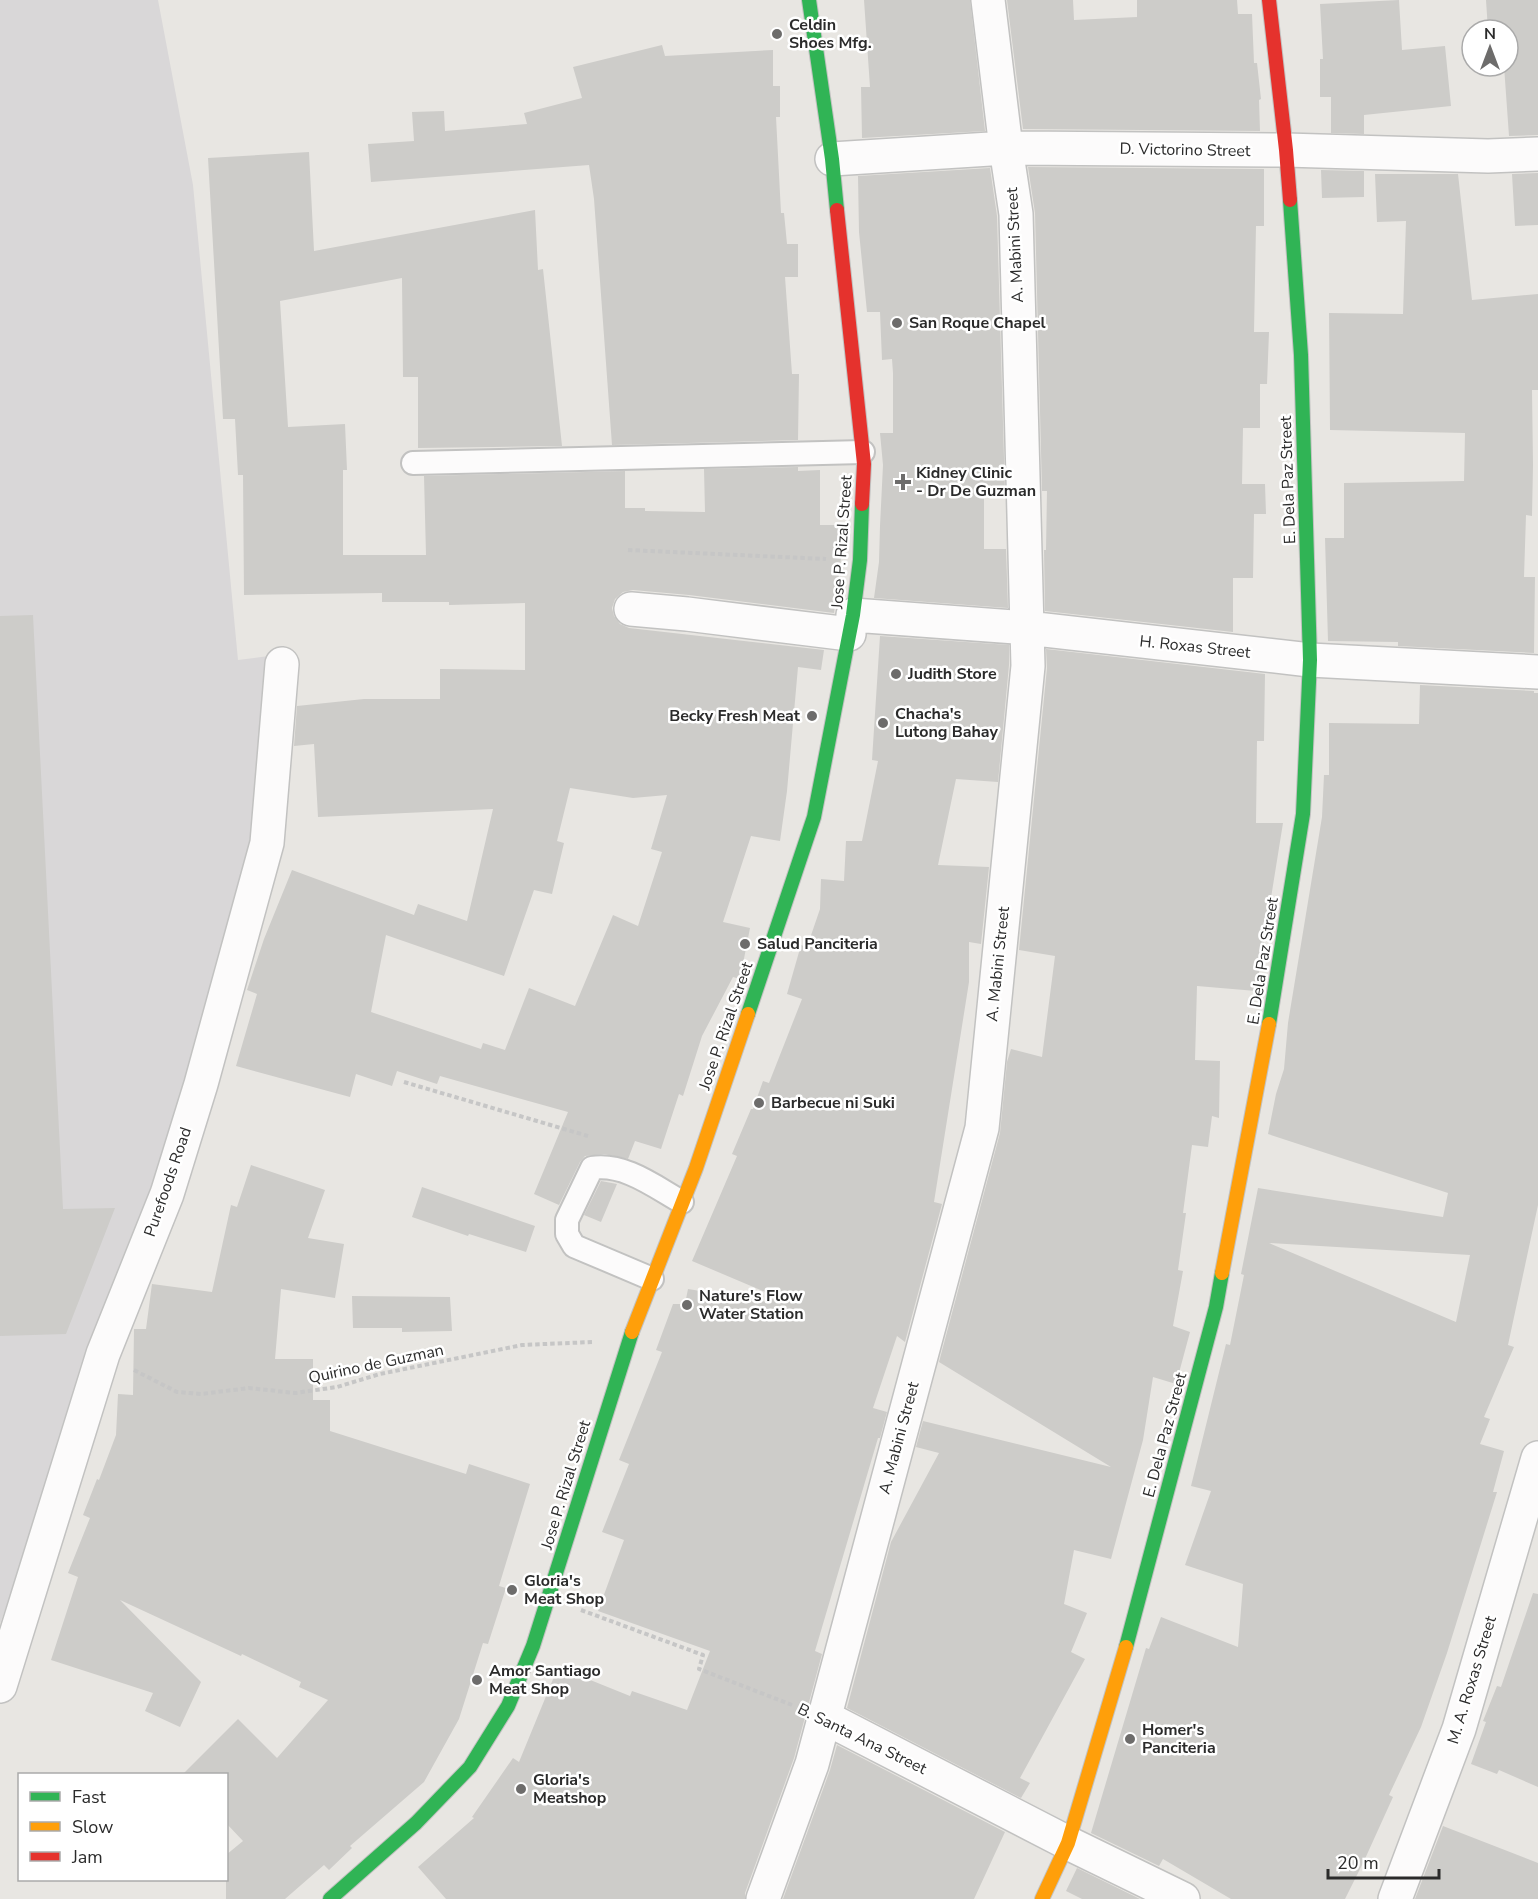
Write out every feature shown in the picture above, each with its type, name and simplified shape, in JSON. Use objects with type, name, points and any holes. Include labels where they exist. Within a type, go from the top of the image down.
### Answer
[{"type":"street","name":"Jose P. Rizal Street","points":[[330,1899],[416,1822],[470,1767],[508,1706],[533,1646],[626,1347],[682,1202],[814,817],[851,625],[860,560],[864,464],[832,159],[809,0]]},
{"type":"street","name":"A. Mabini Street","points":[[763,1899],[812,1764],[982,1128],[1028,666],[1016,214],[988,0]]},
{"type":"street","name":"E. Dela Paz Street","points":[[1042,1899],[1068,1843],[1123,1660],[1216,1307],[1266,1044],[1303,814],[1310,660],[1301,355],[1286,150],[1269,0]]},
{"type":"street","name":"D. Victorino Street","points":[[832,159],[1006,148],[1286,150],[1488,156],[1538,154]]},
{"type":"street","name":"H. Roxas Street","points":[[631,609],[851,625],[1027,628],[1310,660],[1538,672]]},
{"type":"street","name":"Purefoods Road","points":[[0,1686],[103,1354],[167,1194],[201,1084],[267,843],[282,664]]},
{"type":"street","name":"M. A. Roxas Street","points":[[1395,1899],[1459,1729],[1538,1458]]},
{"type":"street","name":"B. Santa Ana Street","points":[[824,1717],[1068,1843],[1183,1899]]},
{"type":"lane","points":[[414,464],[862,452]]},
{"type":"lane","points":[[652,1279],[574,1246],[567,1234],[567,1220],[592,1168],[606,1166],[623,1170],[682,1202]]},
{"type":"path","points":[[628,550],[860,560]]},
{"type":"path","points":[[404,1082],[595,1138]]},
{"type":"path","name":"Quirino de Guzman","points":[[103,1354],[177,1392],[201,1394],[249,1388],[295,1393],[337,1387],[380,1374],[522,1345],[586,1341],[626,1347]]},
{"type":"path","name":"B. Santa Ana Street","points":[[548,1598],[703,1655],[699,1669],[824,1717]]},
{"type":"shaded area","points":[[0,0],[158,0],[193,185],[238,660],[276,655],[280,743],[201,1042],[0,1624]]},
{"type":"building","points":[[864,0],[970,0],[985,131],[862,138],[861,87],[870,87]]},
{"type":"building","points":[[1007,0],[1073,0],[1074,20],[1137,17],[1137,0],[1237,0],[1238,14],[1252,14],[1254,63],[1257,63],[1261,99],[1259,100],[1260,131],[1023,129]]},
{"type":"building","points":[[1399,0],[1402,50],[1445,46],[1451,106],[1364,115],[1364,134],[1331,133],[1331,97],[1320,97],[1320,59],[1323,59],[1320,4]]},
{"type":"building","points":[[1486,0],[1538,0],[1538,135],[1509,136],[1505,78],[1520,78],[1520,18],[1487,18]]},
{"type":"building","points":[[662,45],[665,56],[773,50],[773,86],[780,86],[780,117],[776,117],[781,213],[784,213],[787,244],[798,244],[798,277],[785,277],[792,374],[799,374],[798,440],[612,445],[594,199],[589,165],[371,182],[368,144],[414,141],[412,112],[444,111],[445,131],[527,124],[524,113],[582,98],[573,67]]},
{"type":"building","points":[[309,152],[314,251],[535,210],[538,270],[543,269],[562,446],[418,448],[418,377],[403,377],[402,278],[280,301],[288,427],[345,424],[347,470],[343,470],[343,555],[426,555],[424,476],[625,471],[625,508],[645,508],[645,511],[705,512],[704,469],[798,467],[798,471],[820,470],[820,525],[843,525],[834,613],[633,590],[623,592],[615,599],[612,608],[614,616],[620,624],[629,628],[824,650],[821,670],[798,667],[787,791],[780,841],[751,836],[723,922],[750,928],[740,979],[733,977],[702,1036],[683,1096],[679,1094],[661,1149],[635,1141],[628,1159],[604,1154],[585,1156],[559,1205],[534,1194],[568,1112],[440,1076],[437,1084],[397,1071],[392,1086],[356,1074],[350,1097],[236,1066],[257,994],[247,990],[264,939],[292,870],[414,915],[418,904],[467,921],[493,809],[318,817],[314,744],[294,746],[297,706],[364,699],[440,699],[440,669],[525,670],[525,603],[449,605],[449,602],[382,602],[382,593],[244,595],[243,475],[238,475],[235,419],[223,419],[208,158]],"holes":[[[570,788],[633,798],[667,795],[651,849],[662,852],[638,926],[613,915],[575,1006],[529,988],[505,1050],[483,1043],[481,1049],[371,1012],[386,935],[504,976],[534,890],[552,894],[564,843],[557,841]]]},
{"type":"building","points":[[1028,167],[1264,169],[1264,226],[1256,226],[1254,332],[1269,332],[1267,384],[1260,384],[1260,428],[1243,428],[1242,484],[1265,484],[1266,514],[1254,514],[1253,578],[1233,578],[1233,632],[1045,611],[1044,550],[1046,550],[1047,491],[1042,491],[1035,213]]},
{"type":"building","points":[[990,168],[997,216],[1005,492],[984,492],[984,549],[1006,549],[1008,608],[874,598],[879,562],[883,465],[880,433],[893,433],[893,373],[892,359],[882,360],[880,312],[867,312],[859,232],[858,176]]},
{"type":"building","points":[[1321,170],[1364,171],[1364,197],[1322,198]]},
{"type":"building","points":[[1538,173],[1538,225],[1515,226],[1512,174]]},
{"type":"building","points":[[1375,174],[1458,174],[1472,300],[1538,294],[1538,390],[1532,390],[1532,516],[1526,515],[1524,577],[1535,577],[1534,653],[1398,646],[1398,642],[1328,641],[1325,538],[1344,538],[1344,483],[1464,481],[1465,433],[1330,430],[1329,313],[1403,314],[1406,221],[1377,222]]},
{"type":"building","points":[[33,615],[63,1209],[115,1208],[66,1334],[0,1336],[0,616]]},
{"type":"building","points":[[880,636],[1009,645],[1009,665],[998,782],[956,779],[938,865],[989,867],[981,944],[969,942],[969,982],[934,1202],[942,1204],[905,1342],[897,1336],[873,1408],[887,1412],[815,1651],[822,1654],[794,1758],[745,1893],[745,1899],[446,1899],[418,1867],[474,1818],[472,1817],[513,1758],[519,1762],[558,1667],[630,1696],[632,1691],[687,1710],[710,1651],[598,1611],[624,1540],[602,1532],[629,1464],[619,1460],[662,1352],[656,1350],[673,1304],[685,1304],[688,1289],[768,1302],[770,1294],[692,1261],[737,1156],[732,1154],[763,1081],[769,1083],[802,999],[787,994],[801,945],[807,947],[820,909],[821,879],[844,881],[846,841],[862,841],[878,761],[872,760]]},
{"type":"building","points":[[1046,649],[1265,674],[1264,741],[1257,741],[1256,823],[1283,823],[1256,991],[1197,986],[1195,1060],[1220,1061],[1219,1118],[1212,1116],[1208,1147],[1192,1145],[1178,1270],[1183,1271],[1173,1326],[1190,1332],[1176,1384],[1153,1377],[1143,1440],[1111,1559],[1074,1550],[1064,1604],[1087,1613],[1071,1652],[1085,1659],[1020,1778],[1030,1783],[1021,1798],[847,1708],[891,1542],[939,1453],[916,1447],[923,1421],[1111,1467],[939,1362],[1000,1133],[1007,1062],[1011,1049],[1042,1057],[1055,956],[1019,950],[1047,668]]},
{"type":"building","points":[[1420,685],[1538,693],[1538,1205],[1508,1345],[1514,1347],[1484,1417],[1490,1419],[1480,1444],[1504,1451],[1493,1492],[1497,1492],[1447,1653],[1421,1727],[1389,1795],[1393,1797],[1345,1899],[1231,1899],[1163,1859],[1159,1866],[1091,1833],[1146,1648],[1149,1649],[1161,1617],[1238,1647],[1243,1584],[1185,1565],[1211,1491],[1191,1486],[1226,1344],[1230,1345],[1258,1188],[1443,1217],[1448,1193],[1268,1134],[1284,1069],[1288,1023],[1322,817],[1324,775],[1329,775],[1329,723],[1419,724]],"holes":[[[1269,1243],[1470,1255],[1456,1322]]]},
{"type":"building","points":[[251,1165],[325,1190],[308,1238],[344,1244],[335,1298],[281,1289],[275,1359],[313,1359],[313,1400],[330,1400],[330,1431],[466,1474],[469,1464],[530,1484],[499,1586],[506,1588],[488,1644],[483,1643],[459,1719],[424,1782],[350,1846],[352,1848],[329,1870],[324,1865],[285,1899],[226,1899],[228,1853],[243,1841],[228,1825],[228,1773],[184,1773],[238,1719],[277,1758],[328,1700],[299,1687],[301,1682],[120,1600],[201,1682],[180,1727],[145,1711],[153,1693],[51,1660],[78,1577],[68,1573],[90,1518],[83,1515],[116,1435],[118,1394],[133,1395],[134,1329],[146,1329],[152,1284],[212,1292],[231,1205],[237,1207]]},
{"type":"building","points":[[601,1181],[617,1184],[601,1222],[584,1215]]},
{"type":"building","points":[[422,1187],[535,1226],[526,1252],[412,1217]]},
{"type":"building","points":[[352,1296],[450,1297],[452,1331],[402,1332],[402,1328],[353,1328]]},
{"type":"building","points":[[1533,1593],[1538,1594],[1538,1787],[1499,1770],[1497,1774],[1471,1764],[1486,1722],[1483,1721],[1497,1686],[1501,1687]]},
{"type":"building","points":[[837,1745],[1005,1832],[974,1899],[783,1899]]},
{"type":"building","points":[[1443,1826],[1538,1863],[1538,1899],[1415,1899]]},
{"type":"building","points":[[1077,1868],[1140,1899],[1082,1899],[1066,1891]]},
{"type":"traffic: fast","points":[[809,0],[837,210]]},
{"type":"traffic: fast","points":[[1269,1024],[1303,814],[1310,660],[1301,355],[1290,200]]},
{"type":"traffic: fast","points":[[748,1014],[814,817],[853,615],[860,560],[862,504]]},
{"type":"traffic: fast","points":[[1126,1647],[1216,1307],[1222,1273]]},
{"type":"traffic: fast","points":[[330,1899],[416,1823],[470,1767],[508,1706],[533,1646],[632,1332]]},
{"type":"traffic: slow","points":[[632,1332],[696,1168],[748,1014]]},
{"type":"traffic: slow","points":[[1222,1273],[1269,1024]]},
{"type":"traffic: slow","points":[[1042,1899],[1068,1843],[1126,1647]]},
{"type":"traffic: jam","points":[[1269,0],[1290,200]]},
{"type":"traffic: jam","points":[[837,210],[864,464],[862,504]]},
{"type":"place","name":"Celdin Shoes Mfg.","points":[[777,34]]},
{"type":"place","name":"San Roque Chapel","points":[[897,323]]},
{"type":"place","name":"Kidney Clinic - Dr De Guzman","points":[[903,482]]},
{"type":"place","name":"Judith Store","points":[[896,674]]},
{"type":"place","name":"Becky Fresh Meat","points":[[812,716]]},
{"type":"place","name":"Chacha's Lutong Bahay","points":[[883,723]]},
{"type":"place","name":"Salud Panciteria","points":[[745,944]]},
{"type":"place","name":"Barbecue ni Suki","points":[[759,1103]]},
{"type":"place","name":"Nature's Flow Water Station","points":[[687,1305]]},
{"type":"place","name":"Gloria's Meat Shop","points":[[512,1590]]},
{"type":"place","name":"Amor Santiago Meat Shop","points":[[477,1680]]},
{"type":"place","name":"Homer's Panciteria","points":[[1130,1739]]},
{"type":"place","name":"Gloria's Meatshop","points":[[521,1789]]}]
